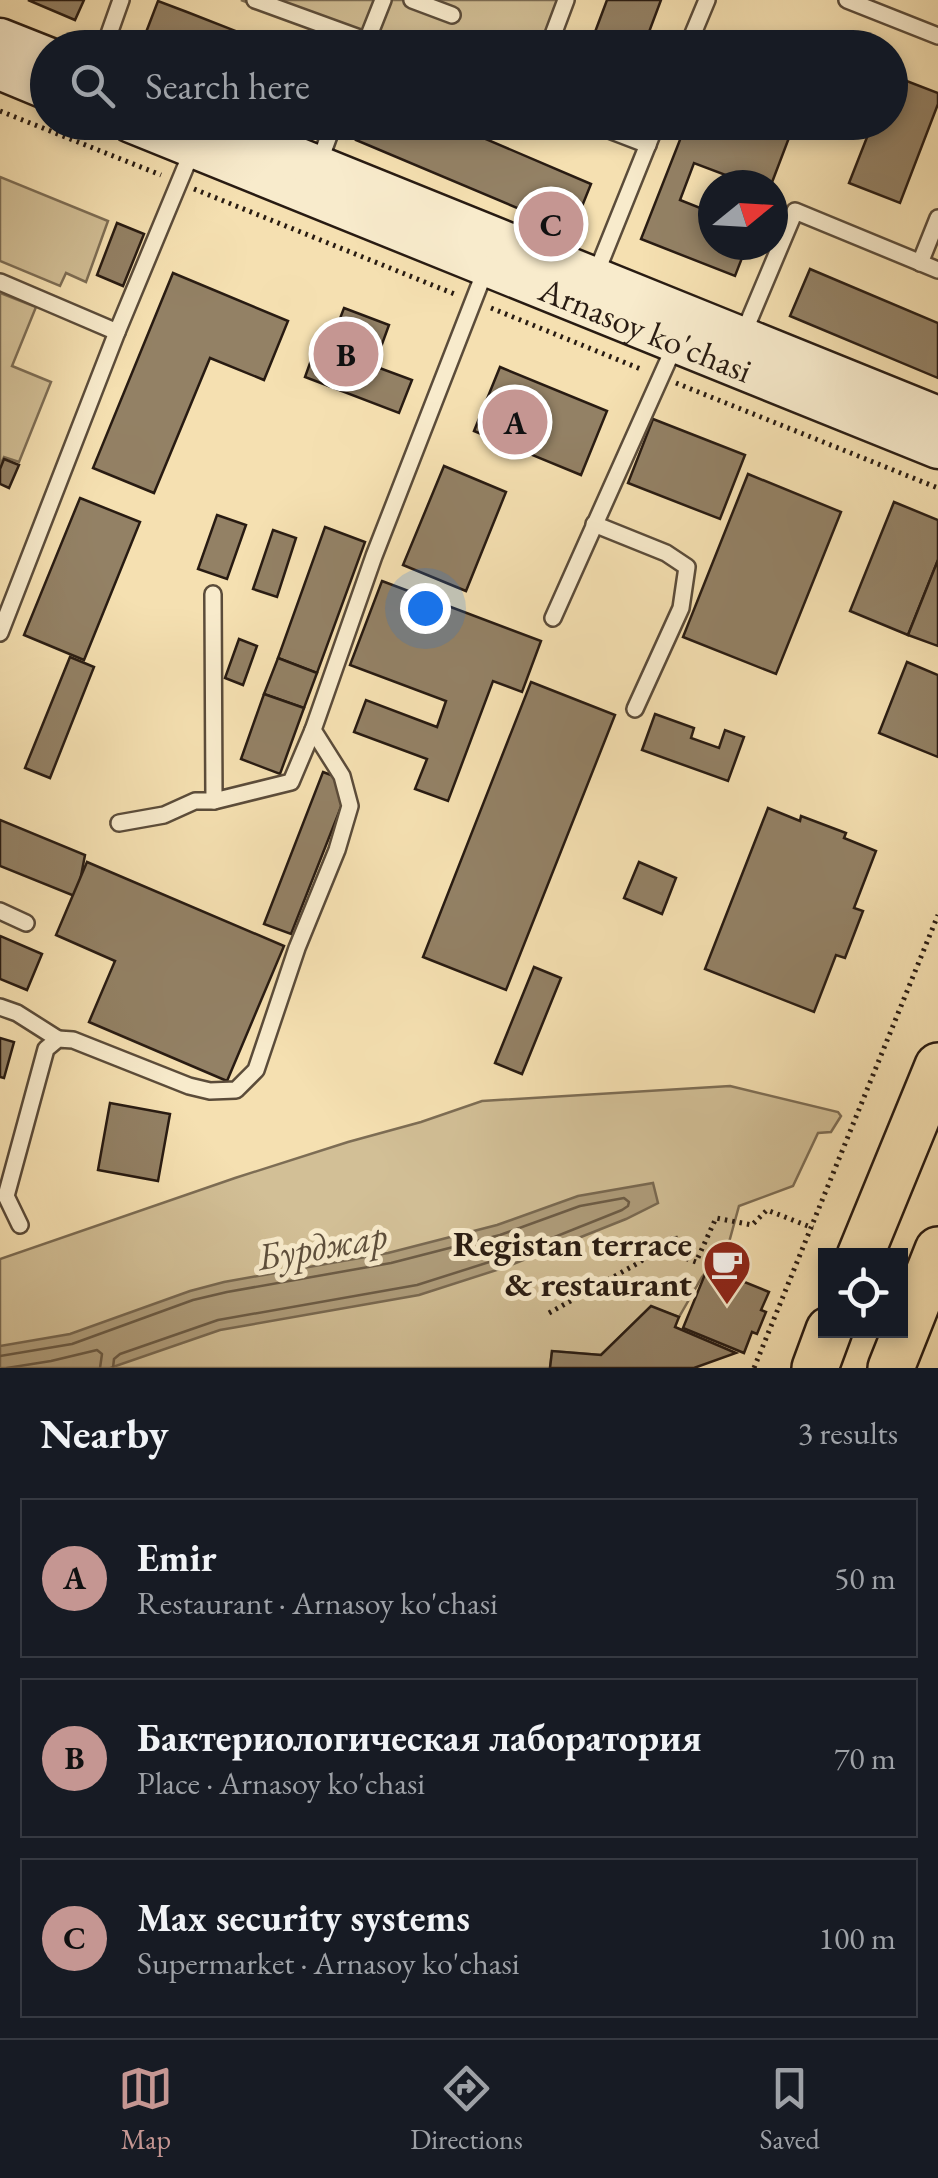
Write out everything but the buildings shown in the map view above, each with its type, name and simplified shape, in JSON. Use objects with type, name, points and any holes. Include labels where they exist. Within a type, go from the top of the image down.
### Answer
[{"type":"main road","points":[[0,38],[30,50]]},
{"type":"main road","points":[[0,69],[30,81]]},
{"type":"main road","name":"Arnasoy ko'chasi","points":[[221,140],[487,266],[938,448]]},
{"type":"main road","name":"Arnasoy ko'chasi","points":[[232,140],[318,166],[938,416]]},
{"type":"main road","points":[[863,1248],[878,1214],[918,1160],[938,1066]]},
{"type":"main road","points":[[891,1368],[938,1250]]},
{"type":"main road","points":[[814,1368],[826,1338]]},
{"type":"lane","points":[[110,30],[121,0]]},
{"type":"lane","points":[[255,0],[331,30]]},
{"type":"lane","points":[[372,30],[384,0]]},
{"type":"lane","points":[[412,0],[452,16]]},
{"type":"lane","points":[[555,30],[566,0]]},
{"type":"lane","points":[[695,30],[706,0]]},
{"type":"lane","points":[[847,0],[938,36]]},
{"type":"lane","points":[[0,633],[117,332],[198,140]]},
{"type":"lane","points":[[318,166],[327,140]]},
{"type":"lane","points":[[633,140],[648,146]]},
{"type":"lane","points":[[594,278],[650,140]]},
{"type":"lane","points":[[741,337],[796,211],[938,270]]},
{"type":"lane","points":[[920,264],[938,218]]},
{"type":"lane","points":[[119,823],[164,815],[195,801],[214,801],[291,782],[487,266]]},
{"type":"lane","points":[[0,282],[117,332]]},
{"type":"lane","points":[[553,618],[676,343]]},
{"type":"lane","points":[[594,524],[687,567],[682,608],[635,709]]},
{"type":"lane","points":[[213,594],[214,801]]},
{"type":"lane","points":[[0,1007],[58,1039],[73,1040],[188,1086],[210,1092],[236,1090],[256,1070],[350,806],[342,776],[313,730]]},
{"type":"lane","points":[[0,910],[26,924]]},
{"type":"lane","points":[[20,1225],[6,1196],[46,1049],[58,1039]]},
{"type":"path","points":[[754,1368],[938,915]]},
{"type":"path","points":[[548,1313],[640,1262],[675,1236],[676,1255],[696,1262],[716,1218],[752,1226],[767,1210],[812,1228]]},
{"type":"shaded area","points":[[241,0],[566,0],[555,30],[321,30]]},
{"type":"shaded area","points":[[0,177],[108,221],[86,282],[66,273],[60,286],[0,261]]},
{"type":"shaded area","points":[[0,293],[36,307],[12,366],[51,382],[19,462],[4,457],[0,466]]},
{"type":"shaded area","points":[[730,1086],[838,1112],[841,1116],[831,1132],[818,1133],[793,1186],[739,1206],[728,1246],[702,1277],[679,1317],[651,1307],[601,1355],[552,1351],[550,1368],[0,1368],[0,1259],[235,1178],[482,1101]]},
{"type":"water","name":"Бурджар","points":[[653,1183],[658,1203],[626,1219],[506,1267],[419,1295],[220,1330],[110,1368],[0,1368],[0,1346],[70,1334],[190,1291],[388,1253],[497,1225],[578,1196]]},
{"type":"place","name":"Max security systems","points":[[551,224]]},
{"type":"place","name":"Бактериологическая лаборатория","points":[[346,354]]},
{"type":"place","name":"Emir","points":[[515,422]]},
{"type":"place","name":"Registan terrace & restaurant","points":[[727,1306]]}]
